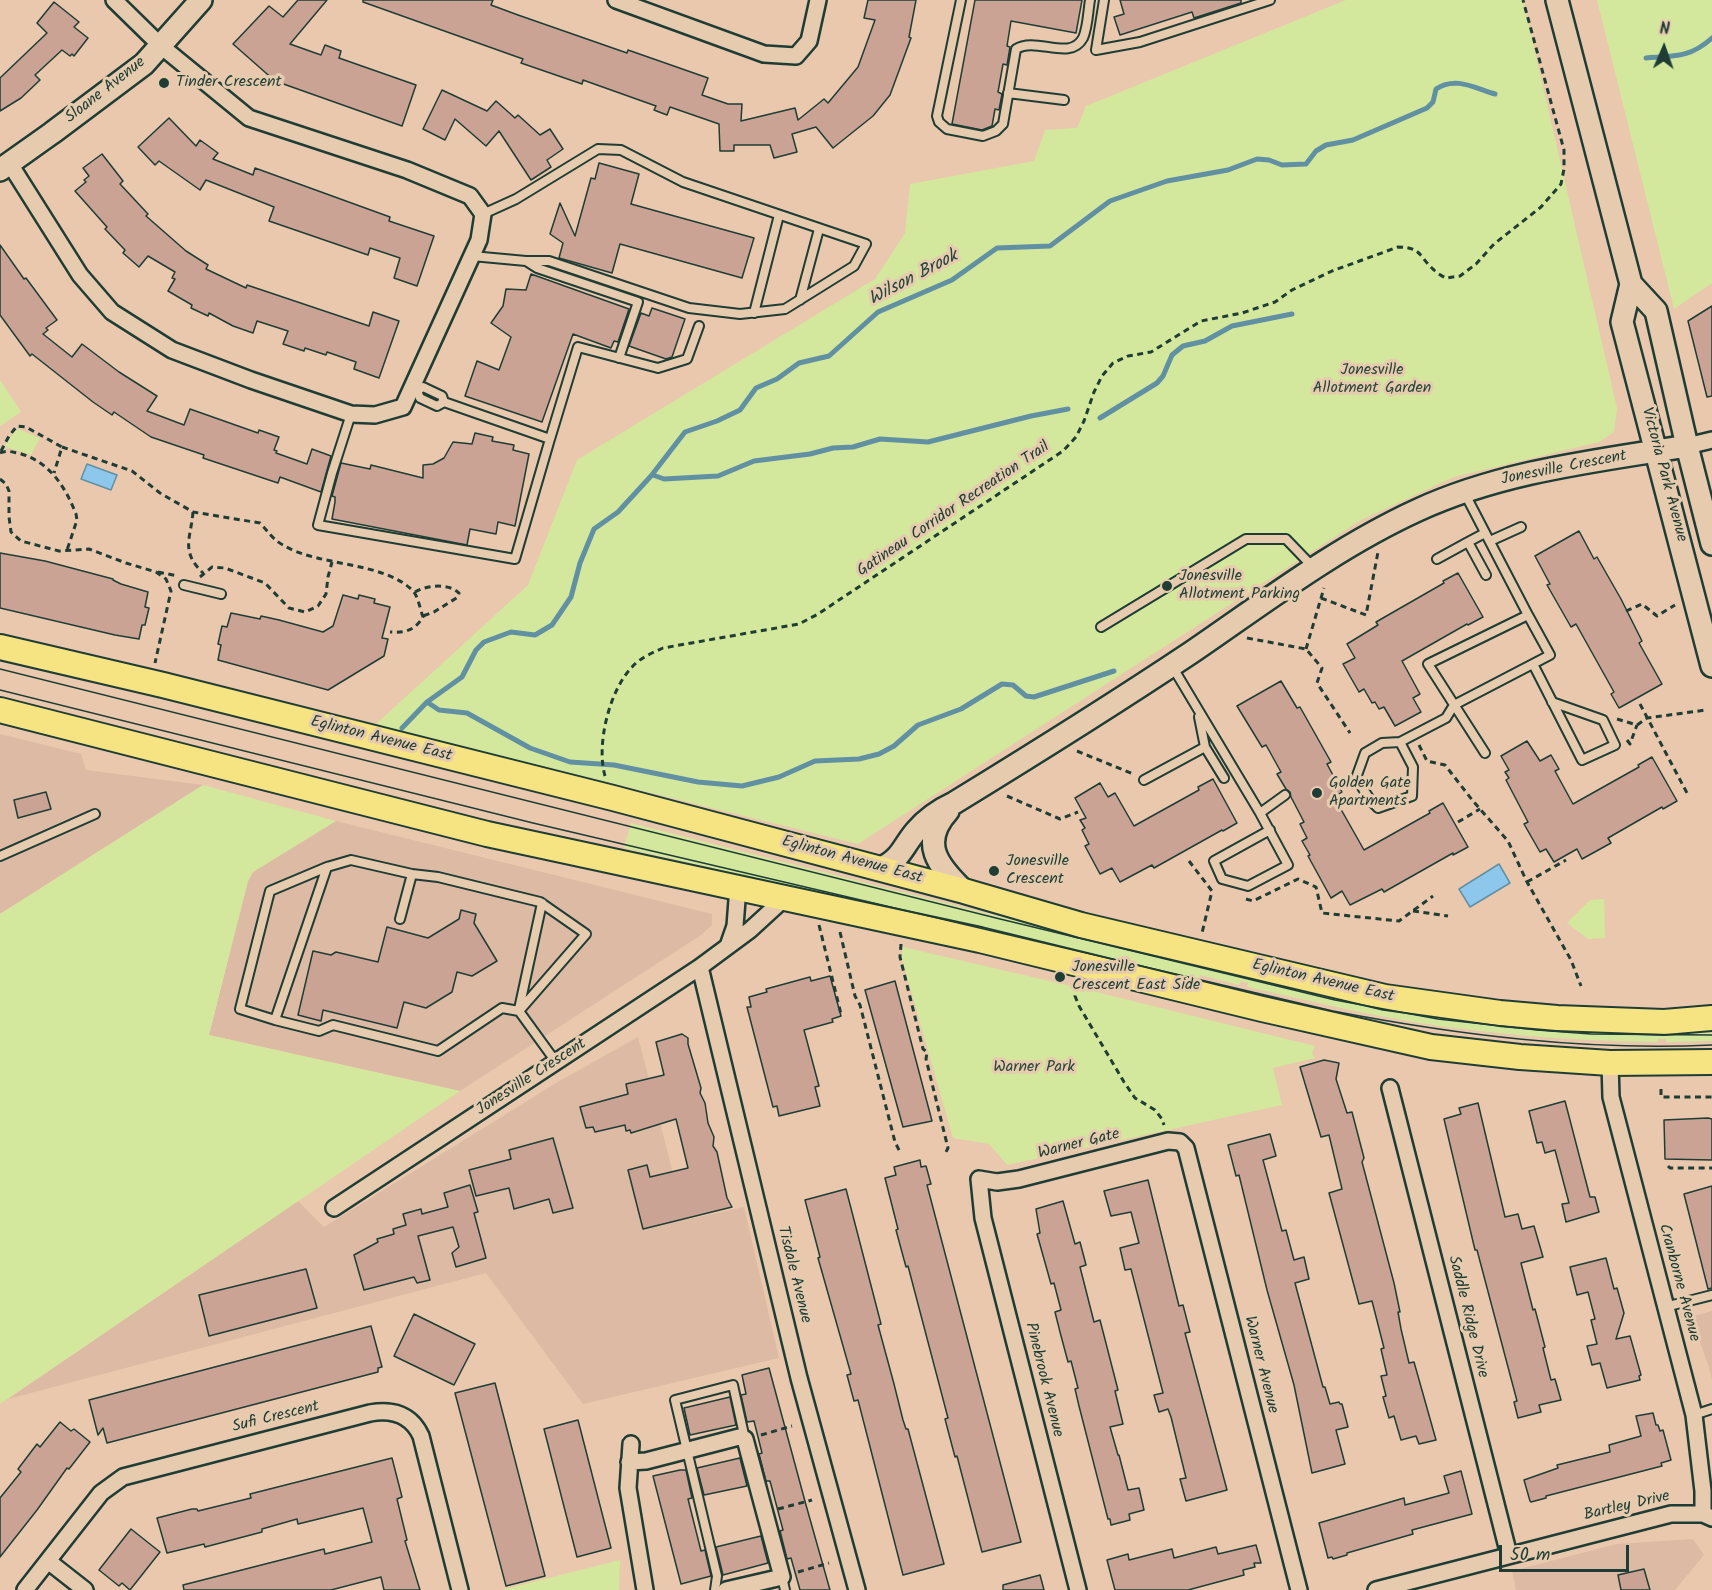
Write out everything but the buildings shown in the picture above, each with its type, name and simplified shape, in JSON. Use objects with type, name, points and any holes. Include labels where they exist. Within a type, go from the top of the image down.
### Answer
[{"type":"main road","name":"Eglinton Avenue East","points":[[0,647],[613,798],[1081,924],[1385,997],[1500,1013],[1557,1018],[1664,1022],[1712,1018]]},
{"type":"main road","points":[[0,710],[487,834],[980,940],[1262,1009],[1431,1047],[1610,1064],[1712,1062]]},
{"type":"street","points":[[5,167],[80,275],[112,312],[172,350],[351,414],[375,415],[403,407],[414,390],[479,240],[483,214],[470,196],[407,170],[249,118],[161,46],[114,0]]},
{"type":"street","name":"Sloane Avenue","points":[[5,167],[144,64],[201,0]]},
{"type":"street","points":[[616,0],[764,54],[796,56],[809,41],[818,0]]},
{"type":"street","name":"Victoria Park Avenue","points":[[1557,0],[1631,284],[1622,322],[1712,666]]},
{"type":"street","name":"Victoria Park Avenue","points":[[1631,284],[1656,311],[1712,544]]},
{"type":"street","points":[[1687,446],[1712,440]]},
{"type":"street","name":"Jonesville Crescent","points":[[880,869],[895,861],[915,832],[940,809],[954,803],[1172,665],[1365,537],[1419,509],[1464,492],[1542,470],[1687,446]]},
{"type":"street","name":"Jonesville Crescent","points":[[954,803],[935,829],[933,841],[940,866],[964,891]]},
{"type":"street","points":[[728,946],[735,926],[738,887]]},
{"type":"street","name":"Jonesville Crescent","points":[[334,1208],[700,967],[750,930],[786,897]]},
{"type":"street","name":"Tisdale Avenue","points":[[700,967],[799,1378],[857,1590]]},
{"type":"street","name":"Cranborne Avenue","points":[[1610,1064],[1611,1097],[1694,1415],[1708,1516]]},
{"type":"street","name":"Saddle Ridge Drive","points":[[1390,1088],[1509,1555]]},
{"type":"street","name":"Warner Avenue","points":[[1168,1141],[1180,1142],[1186,1148],[1299,1590]]},
{"type":"street","name":"Warner Gate","points":[[979,1179],[997,1182],[1019,1179],[1168,1141]]},
{"type":"street","name":"Pinebrook Avenue","points":[[979,1179],[983,1218],[1078,1590]]},
{"type":"street","name":"Sufi Crescent","points":[[25,1590],[101,1493],[123,1477],[370,1413],[390,1411],[401,1414],[410,1421],[421,1436],[460,1590]]},
{"type":"street","points":[[629,1462],[646,1461],[739,1437],[751,1437],[765,1512],[784,1583],[726,1590]]},
{"type":"street","points":[[631,1444],[628,1488],[645,1590]]},
{"type":"street","name":"Bartley Drive","points":[[1376,1590],[1671,1514],[1708,1516]]},
{"type":"street","points":[[48,1561],[85,1590]]},
{"type":"lane","points":[[960,0],[937,116],[946,129],[983,136],[996,131],[1003,124],[1016,49],[1029,44],[1061,49],[1073,47],[1082,39],[1090,0]]},
{"type":"lane","points":[[1104,0],[1096,50],[1140,42],[1270,0]]},
{"type":"lane","points":[[1008,93],[1065,100]]},
{"type":"lane","points":[[472,256],[549,261],[689,308],[740,314],[785,309],[854,266],[866,244],[683,182],[621,150],[598,149],[516,200],[483,214]]},
{"type":"lane","points":[[754,312],[779,215]]},
{"type":"lane","points":[[800,300],[819,229]]},
{"type":"lane","points":[[526,261],[537,268],[638,302],[619,358]]},
{"type":"lane","points":[[351,414],[318,525],[515,559],[578,348],[658,368],[687,359],[699,326]]},
{"type":"lane","points":[[414,390],[420,398],[437,406],[444,402],[550,439]]},
{"type":"lane","points":[[1400,742],[1413,767],[1412,796],[1378,808],[1356,777],[1365,753],[1382,743],[1400,742],[1446,718],[1454,705],[1550,655],[1464,492]]},
{"type":"lane","points":[[1490,541],[1521,527]]},
{"type":"lane","points":[[1437,559],[1485,533]]},
{"type":"lane","points":[[1101,627],[1246,539],[1286,539],[1314,569]]},
{"type":"lane","points":[[1468,542],[1486,575]]},
{"type":"lane","points":[[185,581],[221,594]]},
{"type":"lane","points":[[1485,753],[1428,664],[1528,615]]},
{"type":"lane","points":[[1533,664],[1552,702],[1581,760],[1615,745],[1603,720],[1552,702]]},
{"type":"lane","points":[[1172,665],[1260,813],[1270,831],[1288,865],[1248,886],[1222,879],[1214,861],[1270,831]]},
{"type":"lane","points":[[1198,711],[1205,747],[1224,778]]},
{"type":"lane","points":[[1144,780],[1205,747]]},
{"type":"lane","points":[[1260,813],[1285,795]]},
{"type":"lane","points":[[0,856],[95,814]]},
{"type":"lane","points":[[519,1011],[586,933],[542,903],[438,877],[412,874],[351,860],[327,867],[270,891],[240,1009],[319,1031],[333,1025],[438,1051],[502,1008],[519,1011],[556,1062]]},
{"type":"lane","points":[[275,1020],[327,867]]},
{"type":"lane","points":[[400,920],[412,874]]},
{"type":"lane","points":[[519,1011],[542,903]]},
{"type":"lane","points":[[1665,1307],[1712,1295]]},
{"type":"lane","points":[[715,1590],[717,1576],[675,1400],[733,1385],[751,1437]]},
{"type":"lane","points":[[1694,1415],[1712,1409]]},
{"type":"path","name":"Gatineau Corridor Recreation Trail","points":[[613,798],[603,768],[604,736],[617,689],[631,667],[644,657],[663,648],[799,624],[818,614],[1064,451],[1076,437],[1084,422],[1094,392],[1102,376],[1113,363],[1128,356],[1151,352],[1201,321],[1242,313],[1275,302],[1293,290],[1332,271],[1398,247],[1409,247],[1420,252],[1434,270],[1446,278],[1460,276],[1476,264],[1494,244],[1541,207],[1562,184],[1564,150],[1523,0]]},
{"type":"path","points":[[67,550],[76,514],[54,473],[24,455],[0,452],[17,426],[62,447],[132,471],[160,493],[193,512],[260,523],[269,535],[286,547],[332,562],[389,575],[415,592],[423,616]]},
{"type":"path","points":[[54,473],[62,447]]},
{"type":"path","points":[[0,479],[9,491],[9,525],[21,541],[58,551],[89,549],[185,581]]},
{"type":"path","points":[[193,512],[188,535],[189,551],[193,562],[203,573]]},
{"type":"path","points":[[1321,598],[1366,615],[1378,552]]},
{"type":"path","points":[[192,579],[199,580],[203,573],[212,567],[225,568],[265,583],[289,608],[304,612],[318,606],[326,594],[332,562]]},
{"type":"path","points":[[151,683],[171,591],[166,579],[156,572]]},
{"type":"path","points":[[390,632],[405,632],[413,628],[423,616],[458,597],[459,593],[455,589],[438,586],[421,588],[415,592]]},
{"type":"path","points":[[1306,649],[1324,588]]},
{"type":"path","points":[[1626,611],[1642,604],[1657,616],[1675,605]]},
{"type":"path","points":[[1247,638],[1306,649],[1322,668],[1317,683],[1350,733]]},
{"type":"path","points":[[1640,704],[1687,793]]},
{"type":"path","points":[[1615,719],[1637,725],[1647,718],[1706,710]]},
{"type":"path","points":[[1413,735],[1428,761],[1445,765],[1508,841],[1527,882],[1571,960],[1581,986]]},
{"type":"path","points":[[1077,751],[1127,770],[1144,780]]},
{"type":"path","points":[[1007,796],[1060,819],[1078,812]]},
{"type":"path","points":[[1458,822],[1480,809]]},
{"type":"path","points":[[1527,882],[1566,860]]},
{"type":"path","points":[[1189,861],[1212,891],[1222,893]]},
{"type":"path","points":[[1243,898],[1253,901],[1298,879],[1316,887],[1322,913],[1400,921],[1433,896]]},
{"type":"path","points":[[1202,933],[1212,891]]},
{"type":"path","points":[[1413,911],[1448,916]]},
{"type":"path","points":[[819,925],[841,1014]]},
{"type":"path","points":[[840,930],[855,996],[860,1005],[895,1142],[900,1152]]},
{"type":"path","points":[[901,944],[900,957],[921,1040],[927,1052],[926,1059],[948,1148],[946,1152]]},
{"type":"path","points":[[1076,985],[1075,996],[1079,1006],[1135,1098],[1155,1110],[1162,1119],[1168,1141]]},
{"type":"path","points":[[1661,1089],[1661,1097],[1712,1097]]},
{"type":"path","points":[[1668,1166],[1670,1168],[1712,1168]]},
{"type":"path","points":[[751,1437],[792,1426]]},
{"type":"path","points":[[765,1512],[812,1500]]},
{"type":"path","points":[[784,1583],[829,1563]]},
{"type":"shaded area","points":[[0,734],[81,754],[86,770],[203,785],[0,914]]},
{"type":"shaded area","points":[[336,821],[712,914],[712,925],[701,935],[460,1091],[209,1035],[248,881],[253,872]]},
{"type":"shaded area","points":[[638,1037],[685,1220],[744,1207],[779,1358],[583,1404],[486,1273],[8,1399],[298,1201],[324,1227],[556,1083]]},
{"type":"shaded area","points":[[1712,1311],[1712,1380],[1691,1317]]},
{"type":"shaded area","points":[[1693,1539],[1704,1555],[1675,1590],[1516,1590],[1512,1571],[1617,1544]]},
{"type":"green space","name":"Jonesville Allotment Garden","points":[[1346,0],[1523,0],[1617,408],[1614,432],[1599,442],[1454,477],[1361,520],[858,844],[375,725],[528,585],[577,460],[875,279],[905,233],[910,184],[1034,161],[1045,130],[1077,128],[1086,106]]},
{"type":"green space","points":[[1597,0],[1712,0],[1712,283],[1674,309]]},
{"type":"green space","points":[[0,380],[21,412],[0,426]]},
{"type":"green space","points":[[18,429],[40,438],[31,455],[5,445]]},
{"type":"green space","points":[[203,785],[336,821],[253,872],[248,881],[209,1035],[460,1091],[0,1404],[0,914]]},
{"type":"green space","points":[[631,823],[1216,970],[1374,1006],[1450,1019],[1525,1027],[1600,1032],[1712,1033],[1712,1041],[1602,1040],[1466,1030],[1343,1008],[1247,987],[1248,983],[1241,981],[1239,985],[1200,975],[1198,981],[982,929],[624,848]]},
{"type":"green space","points":[[1604,899],[1605,938],[1588,939],[1567,923],[1590,900]]},
{"type":"green space","name":"Warner Park","points":[[903,947],[1315,1046],[1312,1053],[1315,1058],[1273,1068],[1282,1105],[1007,1165],[989,1144],[953,1138],[901,956]]},
{"type":"green space","points":[[620,1560],[619,1590],[501,1590]]},
{"type":"water","points":[[87,464],[117,475],[111,490],[81,479]]},
{"type":"water","points":[[1499,864],[1510,883],[1470,907],[1459,889]]},
{"type":"waterway","name":"Wilson Brook","points":[[1646,58],[1689,53],[1712,38]]},
{"type":"waterway","name":"Wilson Brook","points":[[402,728],[427,702],[462,677],[476,650],[484,642],[511,632],[535,635],[552,625],[571,597],[580,563],[594,529],[618,512],[651,476],[685,432],[740,410],[756,388],[777,379],[799,363],[829,356],[878,312],[952,280],[997,248],[1050,246],[1110,201],[1167,181],[1228,170],[1257,159],[1269,160],[1282,165],[1306,164],[1316,151],[1326,145],[1353,140],[1427,108],[1433,102],[1436,89],[1443,85],[1465,84],[1495,94]]},
{"type":"waterway","points":[[1100,418],[1157,383],[1163,376],[1172,355],[1183,346],[1205,341],[1232,326],[1292,314]]},
{"type":"waterway","points":[[653,475],[664,479],[718,476],[754,461],[810,454],[833,448],[853,447],[880,439],[928,442],[1068,409]]},
{"type":"waterway","points":[[427,702],[439,710],[467,713],[530,748],[570,762],[614,765],[698,782],[742,786],[779,777],[815,761],[859,759],[879,754],[894,746],[918,725],[961,709],[1002,684],[1013,685],[1026,696],[1034,697],[1114,671]]},
{"type":"tram line","points":[[0,669],[996,918],[1335,1000],[1438,1019],[1537,1030],[1591,1034],[1712,1035]]},
{"type":"tram line","points":[[0,690],[533,823],[1333,1011],[1474,1034],[1522,1039],[1617,1046],[1712,1045]]},
{"type":"place","name":"Tinder Crescent","points":[[164,83]]},
{"type":"place","name":"Jonesville Allotment Parking","points":[[1167,586]]},
{"type":"place","name":"Golden Gate Apartments","points":[[1317,793]]},
{"type":"place","name":"Jonesville Crescent","points":[[994,871]]},
{"type":"place","name":"Jonesville Crescent East Side","points":[[1060,977]]}]
